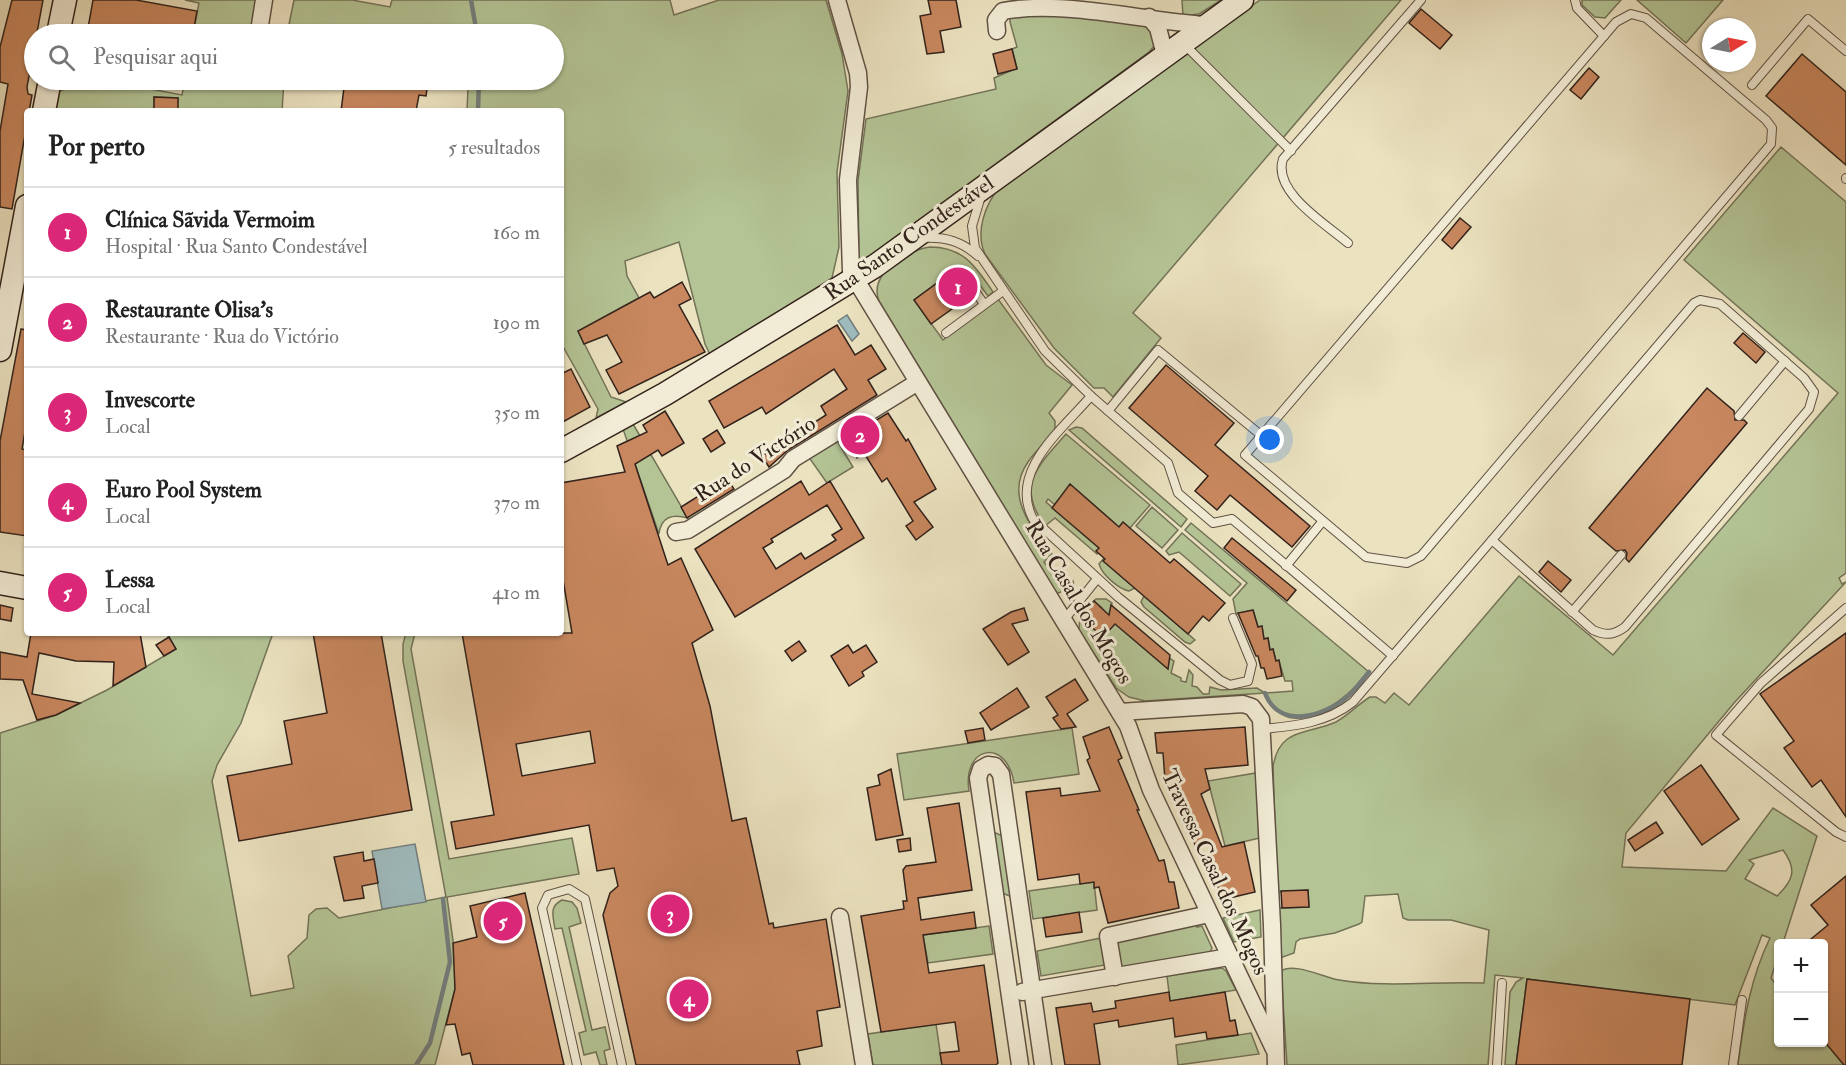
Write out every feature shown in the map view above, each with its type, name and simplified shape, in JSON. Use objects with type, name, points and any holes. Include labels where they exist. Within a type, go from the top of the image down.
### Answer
[{"type":"street","points":[[60,24],[65,0]]},
{"type":"street","points":[[260,24],[264,0]]},
{"type":"street","name":"Rua Casal dos Mogos","points":[[837,0],[858,73],[859,87],[848,180],[849,266],[855,279],[1120,712],[1243,704],[1257,712],[1263,729]]},
{"type":"street","name":"Rua Santo Condestável","points":[[564,449],[666,394],[855,279],[1242,0]]},
{"type":"street","points":[[997,31],[996,20],[1003,11],[1046,3],[1101,5],[1179,23],[1206,25]]},
{"type":"street","points":[[1149,17],[1174,49]]},
{"type":"street","points":[[45,108],[48,90]]},
{"type":"street","points":[[0,350],[23,250]]},
{"type":"street","name":"Rua do Victório","points":[[676,532],[685,531],[698,524],[784,470],[793,459],[918,382]]},
{"type":"street","points":[[0,583],[24,587]]},
{"type":"street","name":"Travessa Casal dos Mogos","points":[[1120,712],[1131,734],[1151,790],[1275,1057]]},
{"type":"street","points":[[1263,729],[1275,1057]]},
{"type":"street","points":[[1020,1065],[978,778],[981,769],[988,765],[995,766],[1001,774],[1043,1065]]},
{"type":"street","points":[[1114,977],[1108,936],[1209,914]]},
{"type":"street","points":[[840,917],[864,1065]]},
{"type":"street","points":[[1009,994],[1229,957]]},
{"type":"lane","points":[[1348,243],[1285,186],[1280,167],[1291,151],[1421,0]]},
{"type":"lane","points":[[1575,0],[1577,8],[1604,36]]},
{"type":"lane","points":[[1631,14],[1646,18],[1766,120],[1774,136],[1771,144],[1417,560],[1401,564],[1366,557],[1322,522],[1245,455],[1262,436],[1623,16],[1631,14]]},
{"type":"lane","points":[[1752,85],[1808,19],[1846,51]]},
{"type":"lane","points":[[1174,49],[1291,151]]},
{"type":"lane","points":[[985,185],[972,226],[972,238],[980,258],[1046,351],[1091,396],[1167,463],[1178,493],[1213,523],[1232,519],[1393,656]]},
{"type":"lane","points":[[913,238],[945,238],[957,242],[980,258]]},
{"type":"lane","points":[[967,280],[984,304]]},
{"type":"lane","points":[[946,333],[1003,291]]},
{"type":"lane","points":[[1263,729],[1307,724],[1338,712],[1362,693],[1393,656],[1694,303],[1707,300],[1720,304],[1810,383],[1814,392],[1809,409],[1625,627],[1617,633],[1601,634],[1572,612],[1492,540]]},
{"type":"lane","points":[[1108,411],[1158,350],[1262,436]]},
{"type":"lane","points":[[1739,416],[1785,362]]},
{"type":"lane","points":[[1091,396],[1033,465],[1025,492],[1028,511],[1039,527],[1097,579],[1212,674],[1230,685],[1248,681],[1252,664],[1233,618]]},
{"type":"lane","points":[[1286,566],[1322,522]]},
{"type":"lane","points":[[1572,612],[1621,555]]},
{"type":"lane","points":[[1064,620],[1097,579]]},
{"type":"lane","points":[[1846,608],[1761,683],[1716,735],[1836,832],[1846,837]]},
{"type":"lane","points":[[577,1065],[542,908],[548,895],[569,889],[585,899],[622,1065]]},
{"type":"lane","points":[[1497,1065],[1502,983]]},
{"type":"lane","points":[[1733,1065],[1742,1000]]},
{"type":"green space","points":[[185,0],[256,0],[252,24],[195,24],[199,3]]},
{"type":"green space","points":[[294,0],[352,0],[390,7],[392,0],[670,0],[674,15],[719,0],[826,0],[842,54],[848,91],[837,172],[839,247],[832,278],[711,357],[705,344],[679,242],[625,261],[627,276],[639,298],[578,331],[611,397],[626,402],[596,418],[598,409],[564,348],[564,108],[467,108],[468,90],[564,90],[564,24],[289,24]]},
{"type":"green space","points":[[1182,0],[1221,0],[1199,14],[1183,16]]},
{"type":"green space","points":[[1260,0],[1401,0],[1133,313],[1161,338],[1113,397],[1104,388],[1094,388],[1054,348],[985,254],[981,228],[986,210],[1000,187]]},
{"type":"green space","points":[[1582,0],[1621,0],[1605,18],[1595,17],[1582,5]]},
{"type":"green space","points":[[1637,0],[1723,0],[1708,18],[1702,18],[1702,24],[1686,43]]},
{"type":"green space","points":[[1018,12],[1140,21],[1150,30],[1155,45],[1149,52],[864,260],[859,260],[858,181],[866,119],[996,89],[994,78],[1017,68],[1012,49],[1017,47],[1010,18]]},
{"type":"green space","points":[[155,90],[182,95],[183,90],[283,90],[282,108],[177,108],[178,98],[154,97],[154,108],[54,108],[57,91]]},
{"type":"green space","points":[[1781,147],[1846,202],[1846,573],[1839,578],[1842,584],[1846,582],[1734,703],[1626,833],[1622,867],[1726,871],[1773,808],[1817,836],[1784,939],[1774,939],[1774,969],[1771,978],[1774,982],[1774,1047],[1828,1046],[1844,1065],[1738,1065],[1745,1016],[1753,984],[1770,938],[1762,935],[1735,1005],[1527,979],[1516,1065],[1505,1065],[1510,992],[1516,982],[1523,978],[1495,975],[1488,1065],[1287,1065],[1281,971],[1293,968],[1339,980],[1375,984],[1484,983],[1489,930],[1451,920],[1408,920],[1403,918],[1398,894],[1365,896],[1362,922],[1335,933],[1300,939],[1296,942],[1294,953],[1280,958],[1278,908],[1309,907],[1308,890],[1277,892],[1273,767],[1281,745],[1296,734],[1336,722],[1370,697],[1376,697],[1385,703],[1394,693],[1409,705],[1519,576],[1613,655],[1838,393],[1684,260]],"holes":[[[1783,850],[1790,863],[1792,874],[1787,885],[1777,896],[1745,879],[1754,864],[1749,860]]]},
{"type":"green space","points":[[930,247],[952,251],[968,260],[993,292],[988,296],[970,272],[958,280],[952,272],[914,300],[943,340],[998,299],[1046,365],[1072,385],[1049,413],[1055,421],[1055,429],[1028,462],[1021,475],[1019,487],[1020,499],[1029,522],[1052,554],[1044,562],[1063,588],[1073,581],[1075,591],[1069,587],[1059,593],[1056,592],[879,301],[877,291],[879,281],[885,272],[901,258]]},
{"type":"green space","points":[[633,424],[688,518],[677,516],[665,520],[659,534],[623,429]]},
{"type":"green space","points":[[1076,427],[1082,428],[1187,519],[1181,527],[1069,430]]},
{"type":"green space","points":[[1066,434],[1150,505],[1130,528],[1123,522],[1119,527],[1070,484],[1055,505],[1048,499],[1046,502],[1099,548],[1097,554],[1055,518],[1045,526],[1036,512],[1032,499],[1031,487],[1034,476]]},
{"type":"green space","points":[[836,439],[853,467],[827,483],[808,456]]},
{"type":"green space","points":[[1152,507],[1178,530],[1162,548],[1136,526]]},
{"type":"green space","points":[[1191,523],[1369,672],[1346,695],[1317,714],[1303,718],[1288,717],[1276,709],[1265,693],[1293,691],[1292,681],[1285,681],[1279,661],[1276,661],[1273,649],[1270,650],[1268,638],[1264,639],[1262,627],[1258,627],[1253,610],[1236,614],[1233,599],[1247,583],[1185,530]]},
{"type":"green space","points":[[1182,533],[1241,584],[1230,596],[1179,552],[1169,555],[1166,551]]},
{"type":"green space","points":[[1104,558],[1104,561],[1135,588],[1125,590],[1107,577],[1099,564]]},
{"type":"green space","points":[[1144,596],[1195,640],[1190,644],[1185,642],[1144,607],[1141,602]]},
{"type":"green space","points":[[1096,599],[1106,599],[1112,603],[1109,619],[1174,661],[1171,673],[1181,678],[1181,681],[1186,682],[1189,670],[1193,675],[1192,686],[1197,687],[1203,694],[1209,694],[1210,687],[1221,690],[1257,688],[1265,693],[1145,701],[1129,697],[1116,688],[1079,630],[1080,615]],"holes":[[[1094,601],[1102,608],[1110,629],[1104,637],[1087,623],[1090,620],[1085,616]]]},
{"type":"green space","points":[[168,636],[272,636],[241,723],[217,765],[212,781],[251,996],[294,988],[288,956],[307,938],[309,915],[316,909],[327,908],[339,918],[446,897],[403,661],[405,636],[414,636],[411,649],[449,859],[572,838],[579,874],[447,897],[455,955],[455,989],[435,1065],[0,1065],[0,733],[56,715],[107,690],[176,649]]},
{"type":"green space","points":[[1072,728],[1079,774],[1014,783],[1010,769],[1003,759],[995,754],[986,753],[978,756],[972,764],[969,791],[904,800],[897,754]]},
{"type":"green space","points":[[1256,773],[1260,838],[1225,846],[1208,781]]},
{"type":"green space","points":[[991,831],[1005,837],[1014,898],[1000,892]]},
{"type":"green space","points":[[1094,882],[1097,910],[1033,919],[1029,891]]},
{"type":"green space","points":[[562,900],[572,902],[577,908],[581,923],[569,927],[592,1030],[605,1027],[610,1049],[604,1051],[607,1065],[600,1065],[596,1052],[584,1055],[579,1033],[586,1031],[562,928],[555,929],[553,920],[555,905]]},
{"type":"green space","points":[[1260,910],[1261,937],[1234,942],[1223,918]]},
{"type":"green space","points":[[1197,924],[1197,927],[1202,926],[1212,948],[1210,953],[1121,967],[1117,942]]},
{"type":"green space","points":[[989,926],[993,954],[928,963],[923,935]]},
{"type":"green space","points":[[1101,938],[1105,965],[1041,976],[1037,951]]},
{"type":"green space","points":[[1222,968],[1236,990],[1170,1001],[1167,976]]},
{"type":"green space","points":[[936,1024],[942,1065],[873,1065],[868,1034]]},
{"type":"green space","points":[[1251,1033],[1259,1054],[1178,1065],[1176,1045]]},
{"type":"water","points":[[847,315],[859,334],[852,341],[838,321]]},
{"type":"water","points":[[415,844],[426,902],[382,909],[372,851]]},
{"type":"building","points":[[12,0],[43,0],[39,24],[24,24],[24,90],[27,90],[28,94],[32,95],[30,108],[24,108],[24,141],[12,209],[0,207],[0,131],[8,84],[0,82],[0,47]]},
{"type":"building","points":[[93,0],[136,0],[197,11],[195,24],[89,24]]},
{"type":"building","points":[[928,0],[956,0],[961,27],[940,31],[944,52],[927,54],[920,16],[931,14]]},
{"type":"building","points":[[1421,9],[1452,35],[1440,49],[1409,23]]},
{"type":"building","points":[[1012,49],[1017,69],[998,74],[993,54]]},
{"type":"building","points":[[1802,54],[1846,92],[1846,165],[1766,96]]},
{"type":"building","points":[[1589,68],[1599,77],[1581,99],[1570,90]]},
{"type":"building","points":[[344,90],[427,90],[426,96],[419,95],[417,108],[341,108]]},
{"type":"building","points":[[154,97],[178,98],[178,108],[154,108]]},
{"type":"building","points":[[1460,218],[1471,227],[1452,249],[1442,240]]},
{"type":"building","points":[[952,272],[970,296],[931,324],[914,300]]},
{"type":"building","points":[[682,282],[691,299],[679,305],[705,352],[619,394],[606,370],[622,362],[607,335],[584,344],[578,331],[650,292],[654,298]]},
{"type":"building","points":[[837,325],[855,355],[871,345],[886,369],[868,380],[877,395],[788,450],[769,467],[762,456],[826,415],[821,406],[847,389],[834,369],[766,414],[762,407],[724,428],[709,401]]},
{"type":"building","points":[[21,329],[24,330],[24,437],[22,449],[24,449],[24,536],[0,532],[0,441]]},
{"type":"building","points":[[1743,333],[1765,352],[1756,363],[1734,343]]},
{"type":"building","points":[[1166,365],[1234,423],[1215,445],[1310,526],[1292,547],[1230,495],[1217,510],[1195,491],[1208,476],[1129,408]]},
{"type":"building","points":[[571,369],[590,407],[564,421],[564,372]]},
{"type":"building","points":[[1707,388],[1734,411],[1735,420],[1744,420],[1747,423],[1629,562],[1626,559],[1625,550],[1616,551],[1589,528]]},
{"type":"building","points":[[665,411],[684,443],[662,456],[658,450],[635,464],[668,565],[681,558],[713,630],[692,643],[710,706],[732,821],[746,818],[769,924],[773,923],[774,928],[826,919],[840,1007],[817,1011],[822,1046],[797,1051],[800,1065],[636,1065],[603,915],[610,893],[618,886],[614,868],[597,871],[589,825],[456,849],[451,822],[494,815],[463,636],[564,636],[564,633],[572,633],[564,586],[564,482],[625,472],[617,446],[647,432],[643,425]],"holes":[[[590,731],[595,763],[522,776],[516,744]]]},
{"type":"building","points":[[888,413],[906,441],[908,439],[936,489],[914,502],[933,527],[916,540],[906,526],[913,521],[887,478],[882,482],[864,453],[857,458],[845,439]]},
{"type":"building","points":[[717,430],[725,443],[711,452],[703,439]]},
{"type":"building","points":[[727,478],[734,489],[687,518],[681,507]]},
{"type":"building","points":[[801,481],[809,495],[830,481],[864,538],[735,617],[695,549]],"holes":[[[827,505],[842,529],[832,535],[836,540],[805,559],[801,553],[776,569],[763,548],[773,542],[771,539]]]},
{"type":"building","points":[[1070,484],[1119,527],[1123,522],[1170,563],[1174,559],[1225,603],[1209,621],[1203,616],[1188,634],[1103,561],[1105,559],[1096,551],[1099,548],[1052,508]]},
{"type":"building","points":[[1232,538],[1296,590],[1287,601],[1224,548]]},
{"type":"building","points":[[1548,561],[1571,580],[1561,592],[1539,572]]},
{"type":"building","points":[[1094,601],[1109,615],[1111,605],[1170,655],[1168,669],[1115,624],[1103,637],[1087,623],[1090,620],[1084,616]]},
{"type":"building","points":[[0,605],[13,608],[11,621],[0,619]]},
{"type":"building","points":[[1024,608],[1028,620],[1012,624],[1029,652],[1008,665],[983,629],[1011,612]]},
{"type":"building","points":[[1253,610],[1258,627],[1262,626],[1264,639],[1268,638],[1270,650],[1273,649],[1276,661],[1279,660],[1282,676],[1267,679],[1264,668],[1261,668],[1258,656],[1256,656],[1238,613]]},
{"type":"building","points":[[1846,633],[1846,817],[1821,780],[1812,787],[1784,748],[1794,741],[1760,694]]},
{"type":"building","points":[[30,636],[141,636],[146,667],[113,686],[114,662],[76,661],[39,653],[32,694],[80,703],[56,715],[37,720],[23,680],[0,679],[0,652],[27,657]]},
{"type":"building","points":[[314,636],[382,636],[412,810],[239,841],[227,776],[292,764],[284,721],[327,713]]},
{"type":"building","points":[[169,637],[176,649],[164,656],[156,645]]},
{"type":"building","points":[[799,641],[806,651],[792,661],[785,651]]},
{"type":"building","points":[[848,645],[853,653],[866,645],[877,662],[862,672],[864,676],[849,686],[831,656]]},
{"type":"building","points":[[1075,679],[1088,700],[1067,714],[1076,727],[1061,729],[1053,718],[1058,715],[1046,697]]},
{"type":"building","points":[[1017,688],[1029,707],[991,730],[980,713]]},
{"type":"building","points":[[1109,727],[1122,758],[1118,760],[1139,810],[1137,810],[1159,861],[1164,860],[1169,882],[1174,882],[1179,908],[1108,923],[1099,887],[1094,888],[1094,882],[1080,884],[1079,874],[1038,880],[1026,792],[1060,788],[1061,796],[1100,791],[1087,760],[1090,758],[1083,737]]},
{"type":"building","points":[[1245,727],[1248,765],[1205,769],[1210,789],[1201,794],[1222,847],[1244,842],[1255,892],[1221,900],[1209,844],[1205,846],[1203,843],[1196,847],[1178,802],[1185,798],[1176,779],[1165,780],[1163,753],[1157,753],[1155,733]]},
{"type":"building","points":[[983,728],[985,740],[968,743],[965,731]]},
{"type":"building","points":[[1701,765],[1739,819],[1702,845],[1664,791]]},
{"type":"building","points":[[891,769],[903,835],[876,840],[867,788],[880,785],[878,775]]},
{"type":"building","points":[[959,803],[972,890],[918,898],[921,920],[974,912],[976,928],[923,935],[929,973],[984,965],[998,1063],[996,1065],[942,1065],[940,1053],[959,1051],[955,1022],[881,1032],[861,916],[904,909],[903,901],[907,901],[903,870],[906,866],[936,862],[927,808]]},
{"type":"building","points":[[1656,822],[1663,833],[1635,851],[1628,840]]},
{"type":"building","points":[[910,838],[911,850],[899,852],[897,840]]},
{"type":"building","points":[[363,852],[364,861],[374,859],[378,883],[362,886],[364,898],[344,901],[334,857]]},
{"type":"building","points":[[1846,876],[1846,1065],[1828,1046],[1828,939],[1811,939],[1828,925],[1811,905]]},
{"type":"building","points":[[1308,890],[1309,907],[1282,908],[1281,891]]},
{"type":"building","points":[[525,893],[564,1065],[473,1065],[470,1053],[462,1055],[455,1024],[446,1025],[455,989],[453,943],[477,937],[470,906]]},
{"type":"building","points":[[1079,912],[1082,932],[1046,937],[1043,918]]},
{"type":"building","points":[[1527,979],[1690,999],[1682,1065],[1516,1065]]},
{"type":"building","points":[[1169,992],[1170,1001],[1225,992],[1230,1021],[1235,1020],[1238,1035],[1207,1039],[1206,1032],[1175,1037],[1173,1018],[1119,1027],[1118,1020],[1094,1024],[1100,1065],[1065,1065],[1056,1008],[1091,1003],[1093,1012],[1116,1008],[1115,1001]]},
{"type":"waterway","points":[[471,0],[475,24]]},
{"type":"waterway","points":[[478,108],[479,90]]},
{"type":"waterway","points":[[1265,693],[1272,705],[1280,712],[1291,716],[1315,714],[1327,710],[1348,696],[1369,672]]},
{"type":"waterway","points":[[416,1065],[430,1043],[450,962],[443,899]]},
{"type":"place","name":"Clínica Sãvida Vermoim","points":[[958,287]]},
{"type":"place","name":"Restaurante Olisa's","points":[[860,435]]},
{"type":"place","name":"Invescorte","points":[[670,914]]},
{"type":"place","name":"Lessa","points":[[503,921]]},
{"type":"place","name":"Euro Pool System","points":[[689,999]]}]
